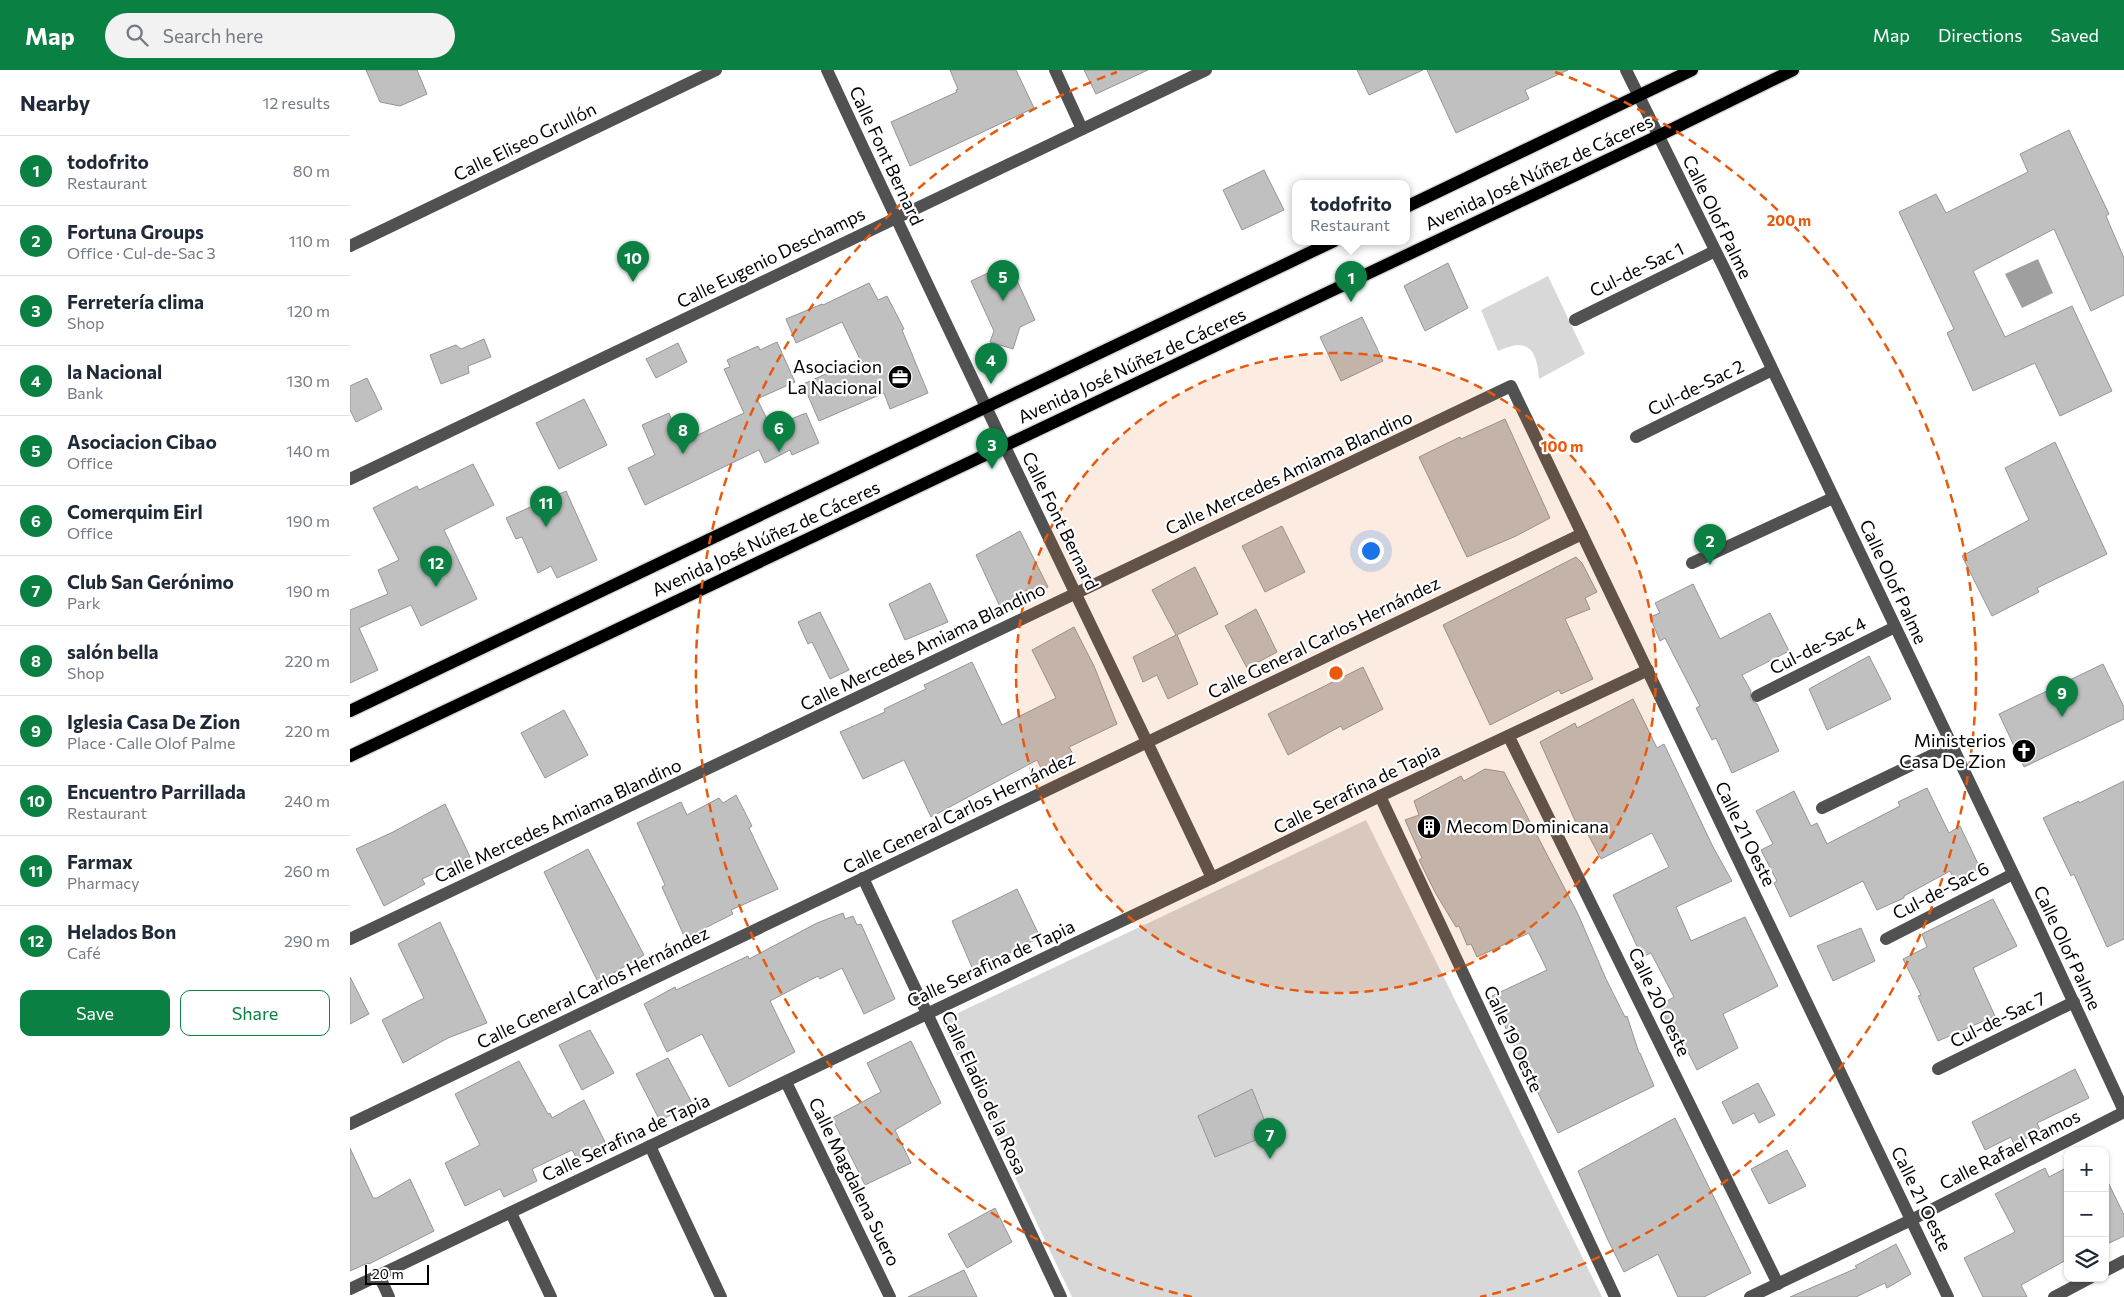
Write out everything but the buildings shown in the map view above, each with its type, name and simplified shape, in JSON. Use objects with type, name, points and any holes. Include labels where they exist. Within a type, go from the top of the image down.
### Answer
[{"type":"main road","name":"Avenida José Núñez de Cáceres","points":[[1410,204],[1692,70]]},
{"type":"main road","name":"Avenida José Núñez de Cáceres","points":[[350,756],[1658,136],[1793,70]]},
{"type":"main road","name":"Avenida José Núñez de Cáceres","points":[[350,711],[1326,245]]},
{"type":"street","name":"Calle Eliseo Grullón","points":[[350,246],[716,70]]},
{"type":"street","name":"Calle Font Bernard","points":[[827,70],[895,218],[1077,593],[1212,878]]},
{"type":"street","points":[[1055,70],[1082,129]]},
{"type":"street","name":"Calle Eugenio Deschamps","points":[[350,479],[1206,70]]},
{"type":"street","name":"Calle Olof Palme","points":[[1626,70],[1715,250],[2074,1002],[2124,1112]]},
{"type":"street","name":"Cul-de-Sac 1","points":[[1575,320],[1715,250]]},
{"type":"street","name":"Cul-de-Sac 2","points":[[1636,437],[1772,370]]},
{"type":"street","name":"Calle 21 Oeste","points":[[1511,386],[1948,1297]]},
{"type":"street","name":"Calle Mercedes Amiama Blandino","points":[[350,939],[1511,386]]},
{"type":"street","points":[[1692,563],[1833,498]]},
{"type":"street","name":"Calle General Carlos Hernández","points":[[350,1124],[1582,534]]},
{"type":"street","name":"Cul-de-Sac 4","points":[[1758,696],[1895,627]]},
{"type":"street","name":"Calle Serafina de Tapia","points":[[350,1289],[786,1082],[1380,796],[1648,670]]},
{"type":"street","name":"Calle 20 Oeste","points":[[1509,736],[1778,1284]]},
{"type":"street","points":[[1822,808],[1951,746]]},
{"type":"street","name":"Calle 19 Oeste","points":[[1380,796],[1615,1297]]},
{"type":"street","name":"Cul-de-Sac 6","points":[[1886,939],[2012,874]]},
{"type":"street","name":"Calle Eladio de la Rosa","points":[[863,878],[1061,1297]]},
{"type":"street","name":"Cul-de-Sac 7","points":[[1938,1069],[2074,1002]]},
{"type":"street","name":"Calle Magdalena Suero","points":[[786,1082],[890,1297]]},
{"type":"street","name":"Calle Rafael Ramos","points":[[1750,1297],[1911,1220],[2124,1112]]},
{"type":"street","points":[[650,1146],[721,1297]]},
{"type":"street","points":[[511,1213],[551,1297]]},
{"type":"street","points":[[2109,1269],[2124,1261]]},
{"type":"street","points":[[379,1276],[389,1297]]},
{"type":"street","points":[[2054,1297],[2082,1282]]},
{"type":"shaded area","points":[[2038,259],[2053,293],[2022,308],[2005,274]]},
{"type":"shaded area","points":[[1548,276],[1585,354],[1539,379],[1536,360],[1529,348],[1517,345],[1498,351],[1481,310]]},
{"type":"shaded area","points":[[1366,820],[1602,1297],[1072,1297],[941,1021]]},
{"type":"place","name":"Encuentro Parrillada","points":[[633,282]]},
{"type":"place","name":"Asociacion Cibao","points":[[1003,301]]},
{"type":"place","name":"todofrito","points":[[1351,302]]},
{"type":"place","name":"Asociacion La Nacional","points":[[900,377]]},
{"type":"place","name":"la Nacional","points":[[991,384]]},
{"type":"place","name":"Comerquim Eirl","points":[[779,452]]},
{"type":"place","name":"salón bella","points":[[683,454]]},
{"type":"place","name":"Ferretería clima","points":[[992,469]]},
{"type":"place","name":"Farmax","points":[[546,527]]},
{"type":"place","name":"Fortuna Groups","points":[[1710,565]]},
{"type":"place","name":"Helados Bon","points":[[436,587]]},
{"type":"place","name":"Iglesia Casa De Zion","points":[[2062,717]]},
{"type":"place","name":"Ministerios Casa De Zion","points":[[2024,751]]},
{"type":"place","name":"Mecom Dominicana","points":[[1429,827]]},
{"type":"place","name":"Club San Gerónimo","points":[[1270,1159]]}]
